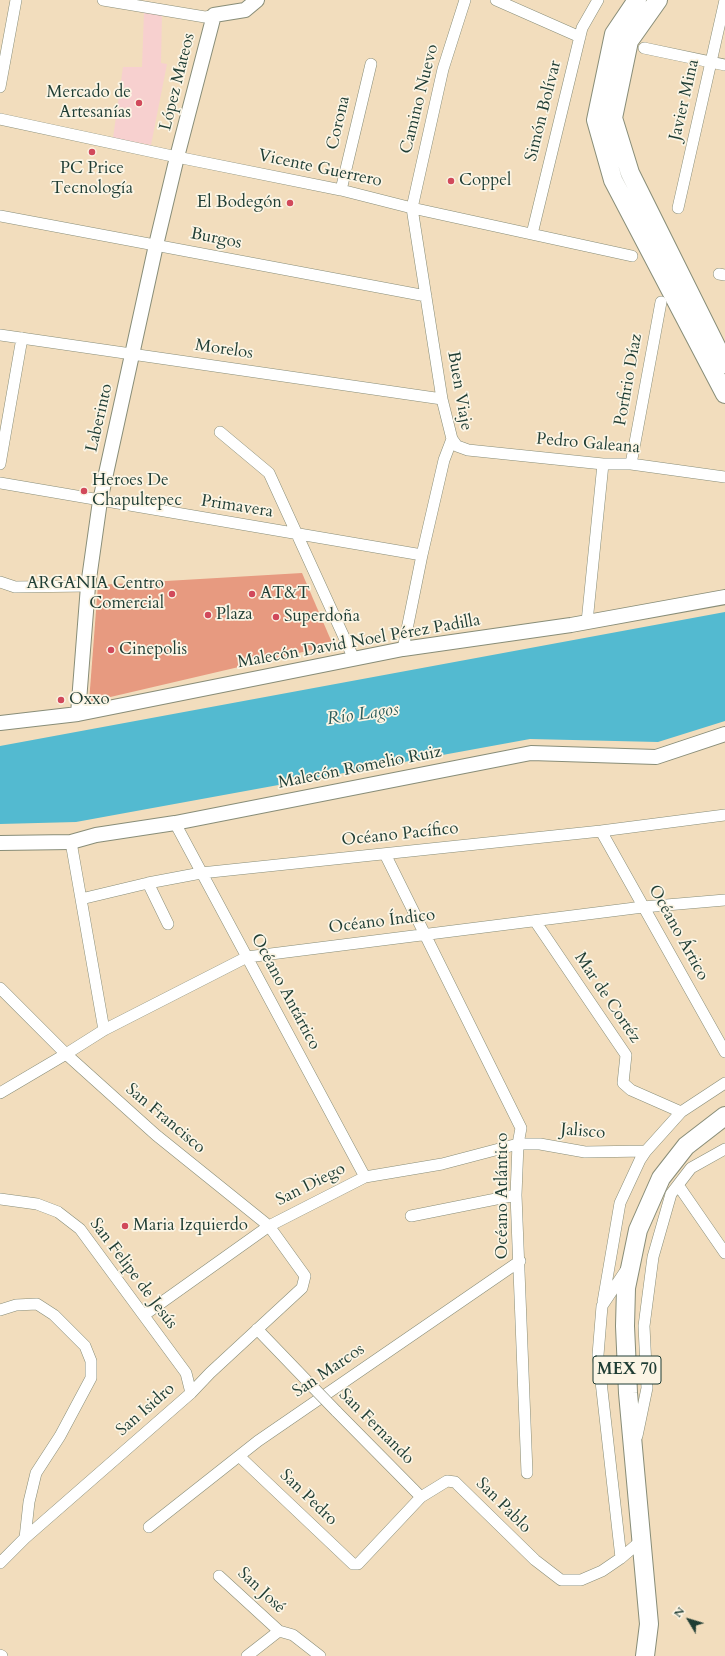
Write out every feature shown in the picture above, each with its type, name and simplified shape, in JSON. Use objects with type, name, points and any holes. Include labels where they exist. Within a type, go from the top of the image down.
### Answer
[{"type":"main road","points":[[637,0],[614,34],[596,120],[613,180],[725,394]]},
{"type":"main road","points":[[658,0],[629,41],[613,118],[630,173],[725,364]]},
{"type":"main road","name":"MEX 70","points":[[645,1656],[649,1624],[633,1452],[625,1326],[626,1288],[638,1230],[661,1178],[686,1146],[725,1116]]},
{"type":"street","points":[[0,87],[16,0]]},
{"type":"street","points":[[103,0],[205,16],[245,10],[258,0]]},
{"type":"street","name":"Camino Nuevo","points":[[412,208],[443,69],[465,0]]},
{"type":"street","points":[[496,0],[580,37]]},
{"type":"street","name":"Simón Bolívar","points":[[532,234],[582,28],[598,0]]},
{"type":"street","points":[[591,12],[602,0]]},
{"type":"street","name":"Javier Mina","points":[[678,208],[725,0]]},
{"type":"street","name":"López Mateos","points":[[177,157],[214,15]]},
{"type":"street","points":[[644,48],[725,65]]},
{"type":"street","name":"Corona","points":[[341,190],[371,64]]},
{"type":"street","name":"Vicente Guerrero","points":[[0,119],[341,190],[412,208],[632,256]]},
{"type":"street","name":"Laberinto","points":[[78,714],[88,586],[100,501],[156,245],[177,157]]},
{"type":"street","name":"Buen Viaje","points":[[403,648],[422,555],[444,460],[452,439],[442,399],[412,208]]},
{"type":"street","name":"Burgos","points":[[0,216],[426,296]]},
{"type":"street","name":"Porfirio Díaz","points":[[631,464],[661,302]]},
{"type":"street","name":"Morelos","points":[[0,334],[442,399]]},
{"type":"street","points":[[0,464],[22,338]]},
{"type":"street","points":[[220,432],[269,473],[354,659]]},
{"type":"street","name":"Pedro Galeana","points":[[452,439],[457,446],[468,450],[603,464],[631,464],[725,477]]},
{"type":"street","points":[[587,622],[603,464]]},
{"type":"street","name":"Primavera","points":[[0,483],[422,555]]},
{"type":"street","points":[[0,582],[15,587],[88,586]]},
{"type":"street","name":"Malecón David Noel Pérez Padilla","points":[[0,723],[78,714],[403,648],[587,622],[725,597]]},
{"type":"street","name":"Malecón Romelio Ruiz","points":[[0,843],[71,842],[96,835],[175,823],[531,753],[656,757],[725,734]]},
{"type":"street","name":"Océano Pacífico","points":[[81,899],[148,883],[202,873],[601,831],[725,815]]},
{"type":"street","name":"Océano Antártico","points":[[175,823],[365,1177]]},
{"type":"street","name":"Océano Ártico","points":[[601,831],[725,1052]]},
{"type":"street","points":[[71,842],[104,1030]]},
{"type":"street","name":"Océano Atlántico","points":[[385,854],[521,1128],[518,1144],[516,1196],[520,1261],[527,1473]]},
{"type":"street","points":[[148,883],[168,924]]},
{"type":"street","name":"Océano Índico","points":[[66,1054],[104,1030],[247,957],[643,906],[725,900]]},
{"type":"street","name":"Mar de Cortéz","points":[[535,921],[626,1055],[623,1083],[632,1090],[681,1112]]},
{"type":"street","name":"San Francisco","points":[[0,988],[66,1054],[156,1135],[269,1226],[305,1276]]},
{"type":"street","points":[[0,1093],[66,1054]]},
{"type":"street","points":[[621,1558],[598,1356],[602,1306],[620,1203],[646,1152],[681,1112],[725,1083]]},
{"type":"street","name":"Jalisco","points":[[518,1144],[540,1144],[585,1152],[646,1152]]},
{"type":"street","name":"San Diego","points":[[144,1315],[269,1226],[365,1177],[442,1164],[518,1144]]},
{"type":"street","points":[[633,1452],[647,1388],[644,1326],[653,1257],[671,1194],[691,1168],[725,1149]]},
{"type":"street","points":[[678,1185],[725,1253]]},
{"type":"street","points":[[411,1216],[516,1196]]},
{"type":"street","name":"San Felipe de Jesús","points":[[0,1199],[37,1204],[58,1212],[80,1229],[186,1373],[191,1393]]},
{"type":"street","name":"San Marcos","points":[[149,1527],[258,1441],[520,1261]]},
{"type":"street","points":[[602,1306],[631,1262]]},
{"type":"street","name":"San Isidro","points":[[0,1563],[25,1538],[191,1393],[302,1288],[305,1276]]},
{"type":"street","points":[[0,1310],[16,1305],[37,1304],[54,1315],[85,1346],[91,1361],[91,1378],[60,1436],[36,1473],[29,1502],[25,1538]]},
{"type":"street","name":"San Fernando","points":[[257,1329],[421,1497]]},
{"type":"street","name":"San Pedro","points":[[239,1456],[352,1564]]},
{"type":"street","name":"San Pablo","points":[[352,1564],[358,1564],[421,1497],[447,1482],[455,1482],[535,1560],[561,1580],[581,1580],[602,1571],[621,1558],[642,1540]]},
{"type":"street","name":"San José","points":[[219,1576],[279,1631]]},
{"type":"street","points":[[247,1656],[279,1631],[293,1635],[320,1656]]},
{"type":"shaded area","name":"Mercado de Artesanías","points":[[144,11],[162,14],[161,63],[167,64],[151,145],[113,138],[123,67],[142,67]]},
{"type":"water","name":"Río Lagos","points":[[725,612],[725,721],[658,742],[530,739],[76,822],[0,824],[0,746]]},
{"type":"building","name":"Plaza","points":[[302,573],[333,645],[89,702],[98,585]]},
{"type":"place","name":"Mercado de Artesanías","points":[[139,103]]},
{"type":"place","name":"PC Price Tecnología","points":[[92,152]]},
{"type":"place","name":"Coppel","points":[[451,181]]},
{"type":"place","name":"El Bodegón","points":[[290,203]]},
{"type":"place","name":"Heroes De Chapultepec","points":[[84,491]]},
{"type":"place","name":"ARGANIA Centro Comercial","points":[[172,594]]},
{"type":"place","name":"AT&T","points":[[252,594]]},
{"type":"place","name":"Plaza","points":[[208,615]]},
{"type":"place","name":"Superdoña","points":[[276,617]]},
{"type":"place","name":"Cinepolis","points":[[111,650]]},
{"type":"place","name":"Oxxo","points":[[61,700]]},
{"type":"place","name":"Maria Izquierdo","points":[[125,1226]]}]
